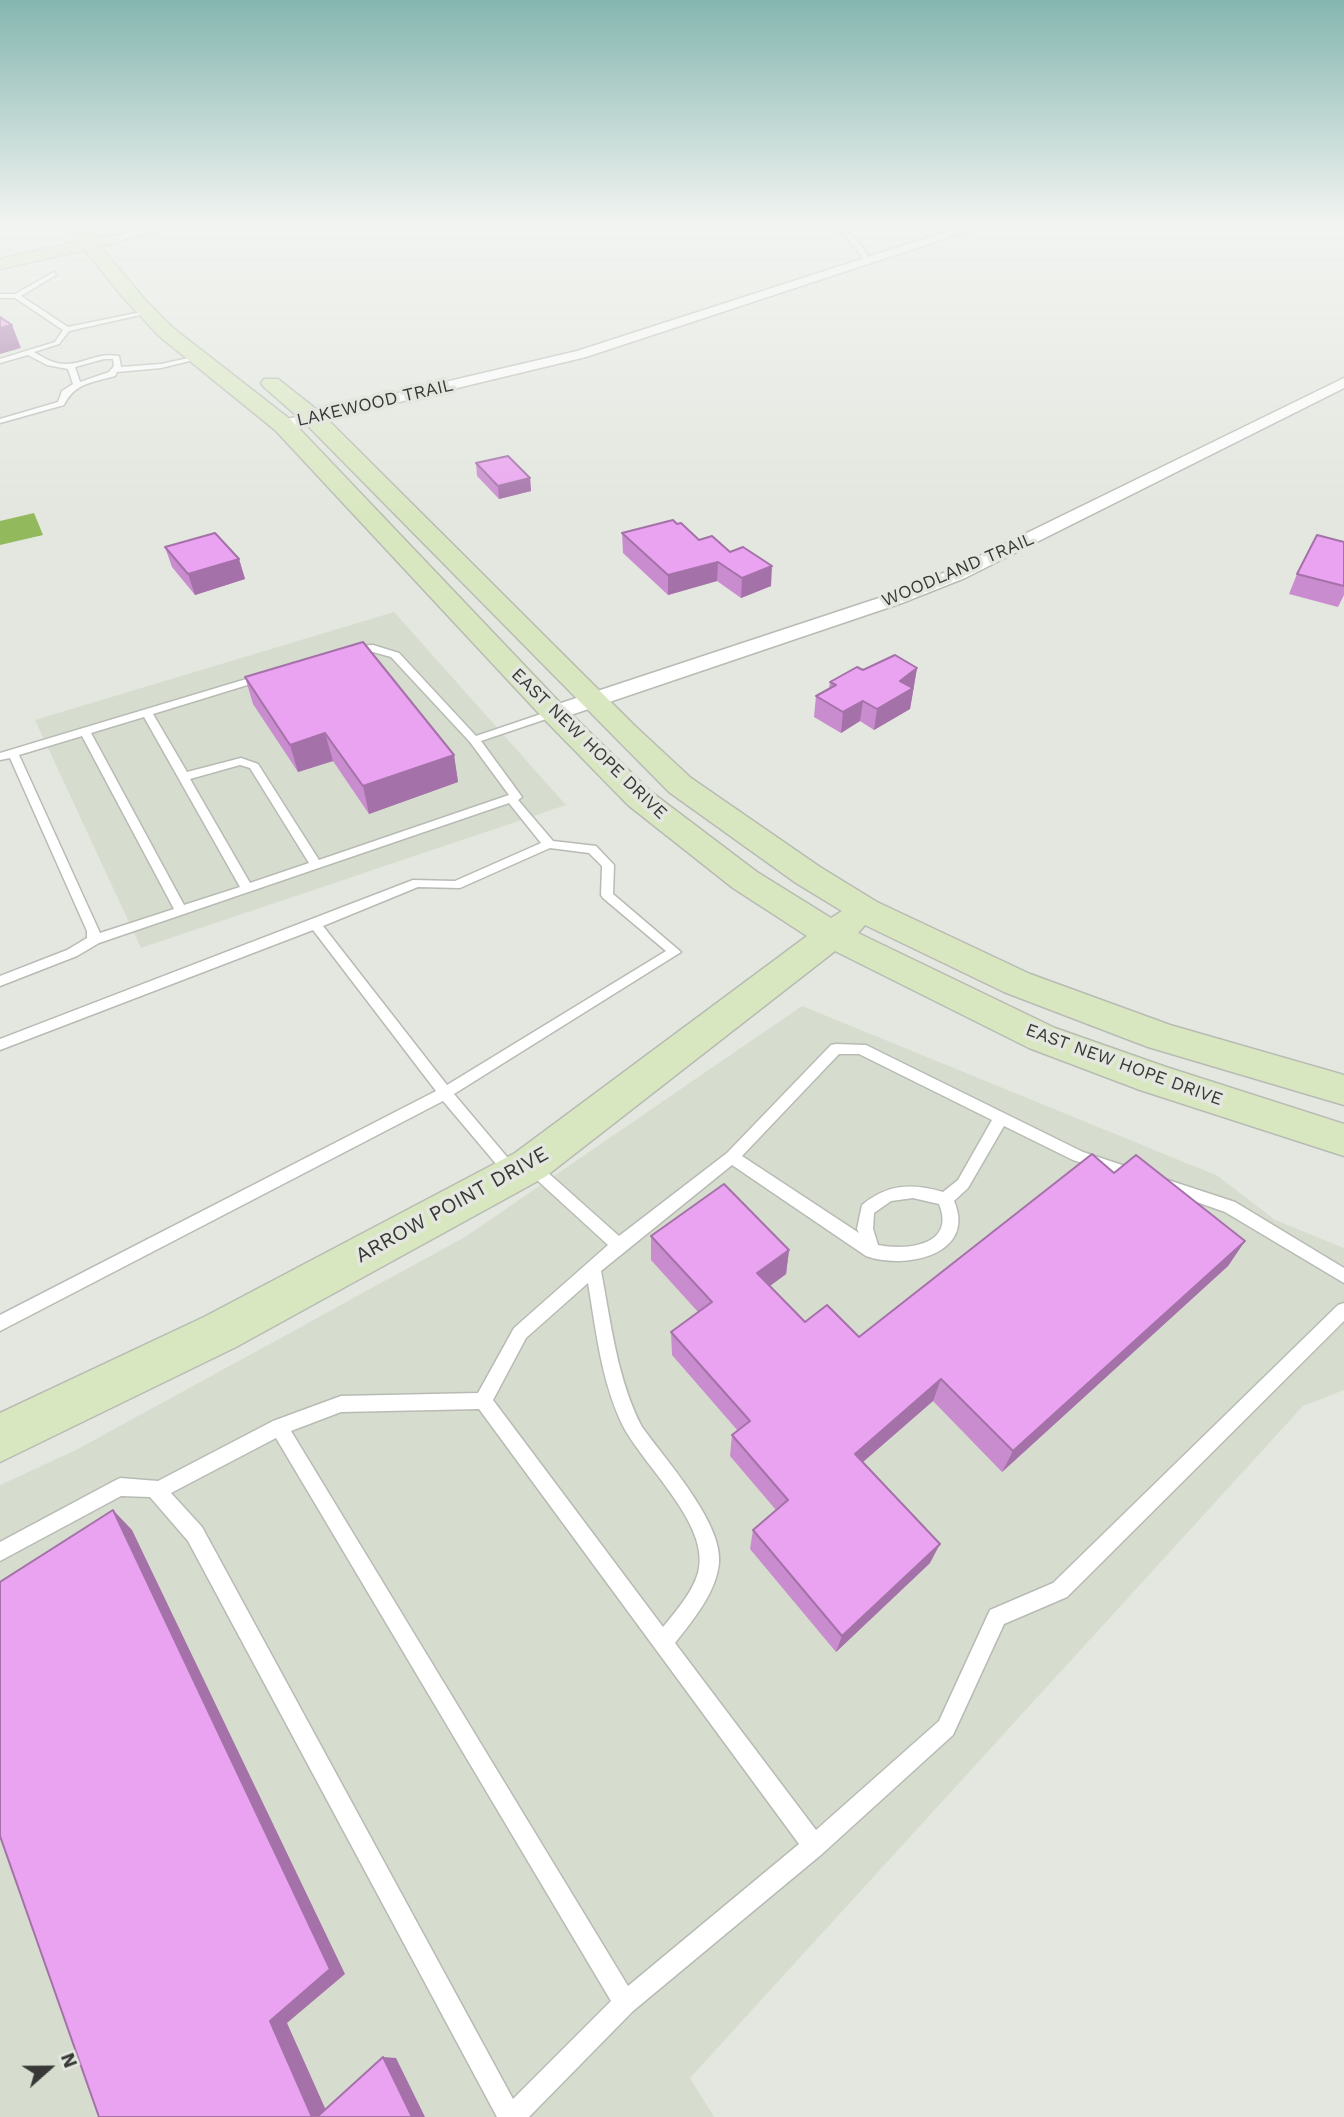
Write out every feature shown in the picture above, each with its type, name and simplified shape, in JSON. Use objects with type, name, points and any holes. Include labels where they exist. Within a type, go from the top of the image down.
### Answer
[{"type":"street","name":"EAST NEW HOPE DRIVE","points":[[154,321],[283,425],[554,713],[639,798],[744,880],[832,935],[1042,1038],[1154,1079],[1344,1140]]},
{"type":"street","name":"LAKEWOOD TRAIL","points":[[283,425],[581,354],[683,321]]},
{"type":"street","name":"EAST NEW HOPE DRIVE","points":[[253,371],[313,418],[592,700],[680,785],[796,867],[865,910],[1017,983],[1161,1037],[1344,1090]]},
{"type":"street","name":"WOODLAND TRAIL","points":[[554,713],[895,599],[958,574],[1344,382]]},
{"type":"street","name":"ARROW POINT DRIVE","points":[[0,1438],[220,1332],[522,1170],[865,910]]},
{"type":"lane","points":[[54,321],[67,329]]},
{"type":"lane","points":[[0,361],[57,343],[67,329],[108,321]]},
{"type":"lane","points":[[0,421],[61,403],[65,393],[77,385],[112,374],[118,366],[116,358],[107,355],[86,359],[71,366],[51,364],[30,353]]},
{"type":"lane","points":[[115,370],[161,366],[198,358]]},
{"type":"lane","points":[[71,366],[77,385]]},
{"type":"lane","points":[[0,981],[72,953],[94,940],[516,797],[474,740],[395,655],[379,648],[361,648],[334,656]]},
{"type":"lane","points":[[94,940],[93,931],[6,755],[281,672]]},
{"type":"lane","points":[[147,712],[247,889]]},
{"type":"lane","points":[[474,740],[554,713]]},
{"type":"lane","points":[[85,731],[181,911]]},
{"type":"lane","points":[[183,777],[241,761],[254,766],[316,865]]},
{"type":"lane","points":[[511,799],[549,844]]},
{"type":"lane","points":[[0,1045],[417,883],[456,885],[549,844],[592,849],[608,865],[607,895],[675,952],[445,1093],[0,1323]]},
{"type":"lane","points":[[315,924],[445,1093],[522,1170],[619,1245]]},
{"type":"lane","points":[[483,1401],[520,1334],[619,1245],[732,1157],[836,1049],[861,1049],[1078,1156],[1230,1207],[1344,1276]]},
{"type":"lane","points":[[945,1199],[962,1184],[1002,1117]]},
{"type":"lane","points":[[732,1157],[872,1251],[889,1256],[920,1253],[937,1244],[951,1229],[952,1210],[945,1199],[919,1191],[898,1191],[880,1198],[867,1210],[865,1229],[872,1251]]},
{"type":"lane","points":[[593,1268],[618,1387],[635,1430],[694,1514],[706,1539],[711,1559],[703,1589],[663,1643]]},
{"type":"lane","points":[[0,1552],[120,1487],[154,1488],[157,1491],[195,1534],[511,2117],[625,2003],[814,1846],[946,1728],[997,1617],[1060,1590],[1344,1310]]},
{"type":"lane","points":[[157,1491],[279,1427],[341,1404],[483,1401]]},
{"type":"lane","points":[[483,1401],[814,1846]]},
{"type":"lane","points":[[279,1427],[625,2003]]},
{"type":"shaded area","points":[[34,513],[43,535],[0,545],[0,521]]},
{"type":"shaded area","points":[[394,612],[566,805],[141,948],[35,720]]},
{"type":"shaded area","points":[[802,1006],[1218,1176],[1275,1220],[1344,1248],[1344,1390],[1303,1406],[690,2078],[714,2117],[0,2117],[0,1485],[76,1450],[465,1237]]},
{"type":"building","points":[[0,321],[12,325],[0,328]]},
{"type":"building","points":[[508,456],[530,478],[498,486],[476,463]]},
{"type":"building","points":[[673,520],[677,524],[681,523],[699,540],[712,536],[730,552],[743,547],[772,566],[742,578],[718,562],[668,575],[622,533]]},
{"type":"building","points":[[215,533],[239,559],[188,574],[165,547]]},
{"type":"building","points":[[1317,535],[1344,542],[1344,586],[1297,574]]},
{"type":"building","points":[[363,642],[454,755],[363,786],[325,733],[290,745],[245,677]]},
{"type":"building","points":[[895,655],[917,668],[900,681],[913,688],[877,709],[863,701],[843,712],[816,696],[836,685],[830,682],[857,667],[863,670]]},
{"type":"building","points":[[1092,1154],[1114,1173],[1136,1155],[1245,1241],[1013,1451],[941,1379],[855,1454],[940,1544],[842,1636],[753,1530],[788,1500],[732,1435],[750,1421],[671,1332],[712,1302],[651,1236],[724,1184],[789,1250],[757,1273],[805,1322],[827,1305],[859,1337]]},
{"type":"building","points":[[113,1510],[330,1969],[270,2021],[312,2117],[99,2117],[0,1836],[0,1582]]},
{"type":"building","points":[[383,2057],[412,2117],[317,2117]]}]
